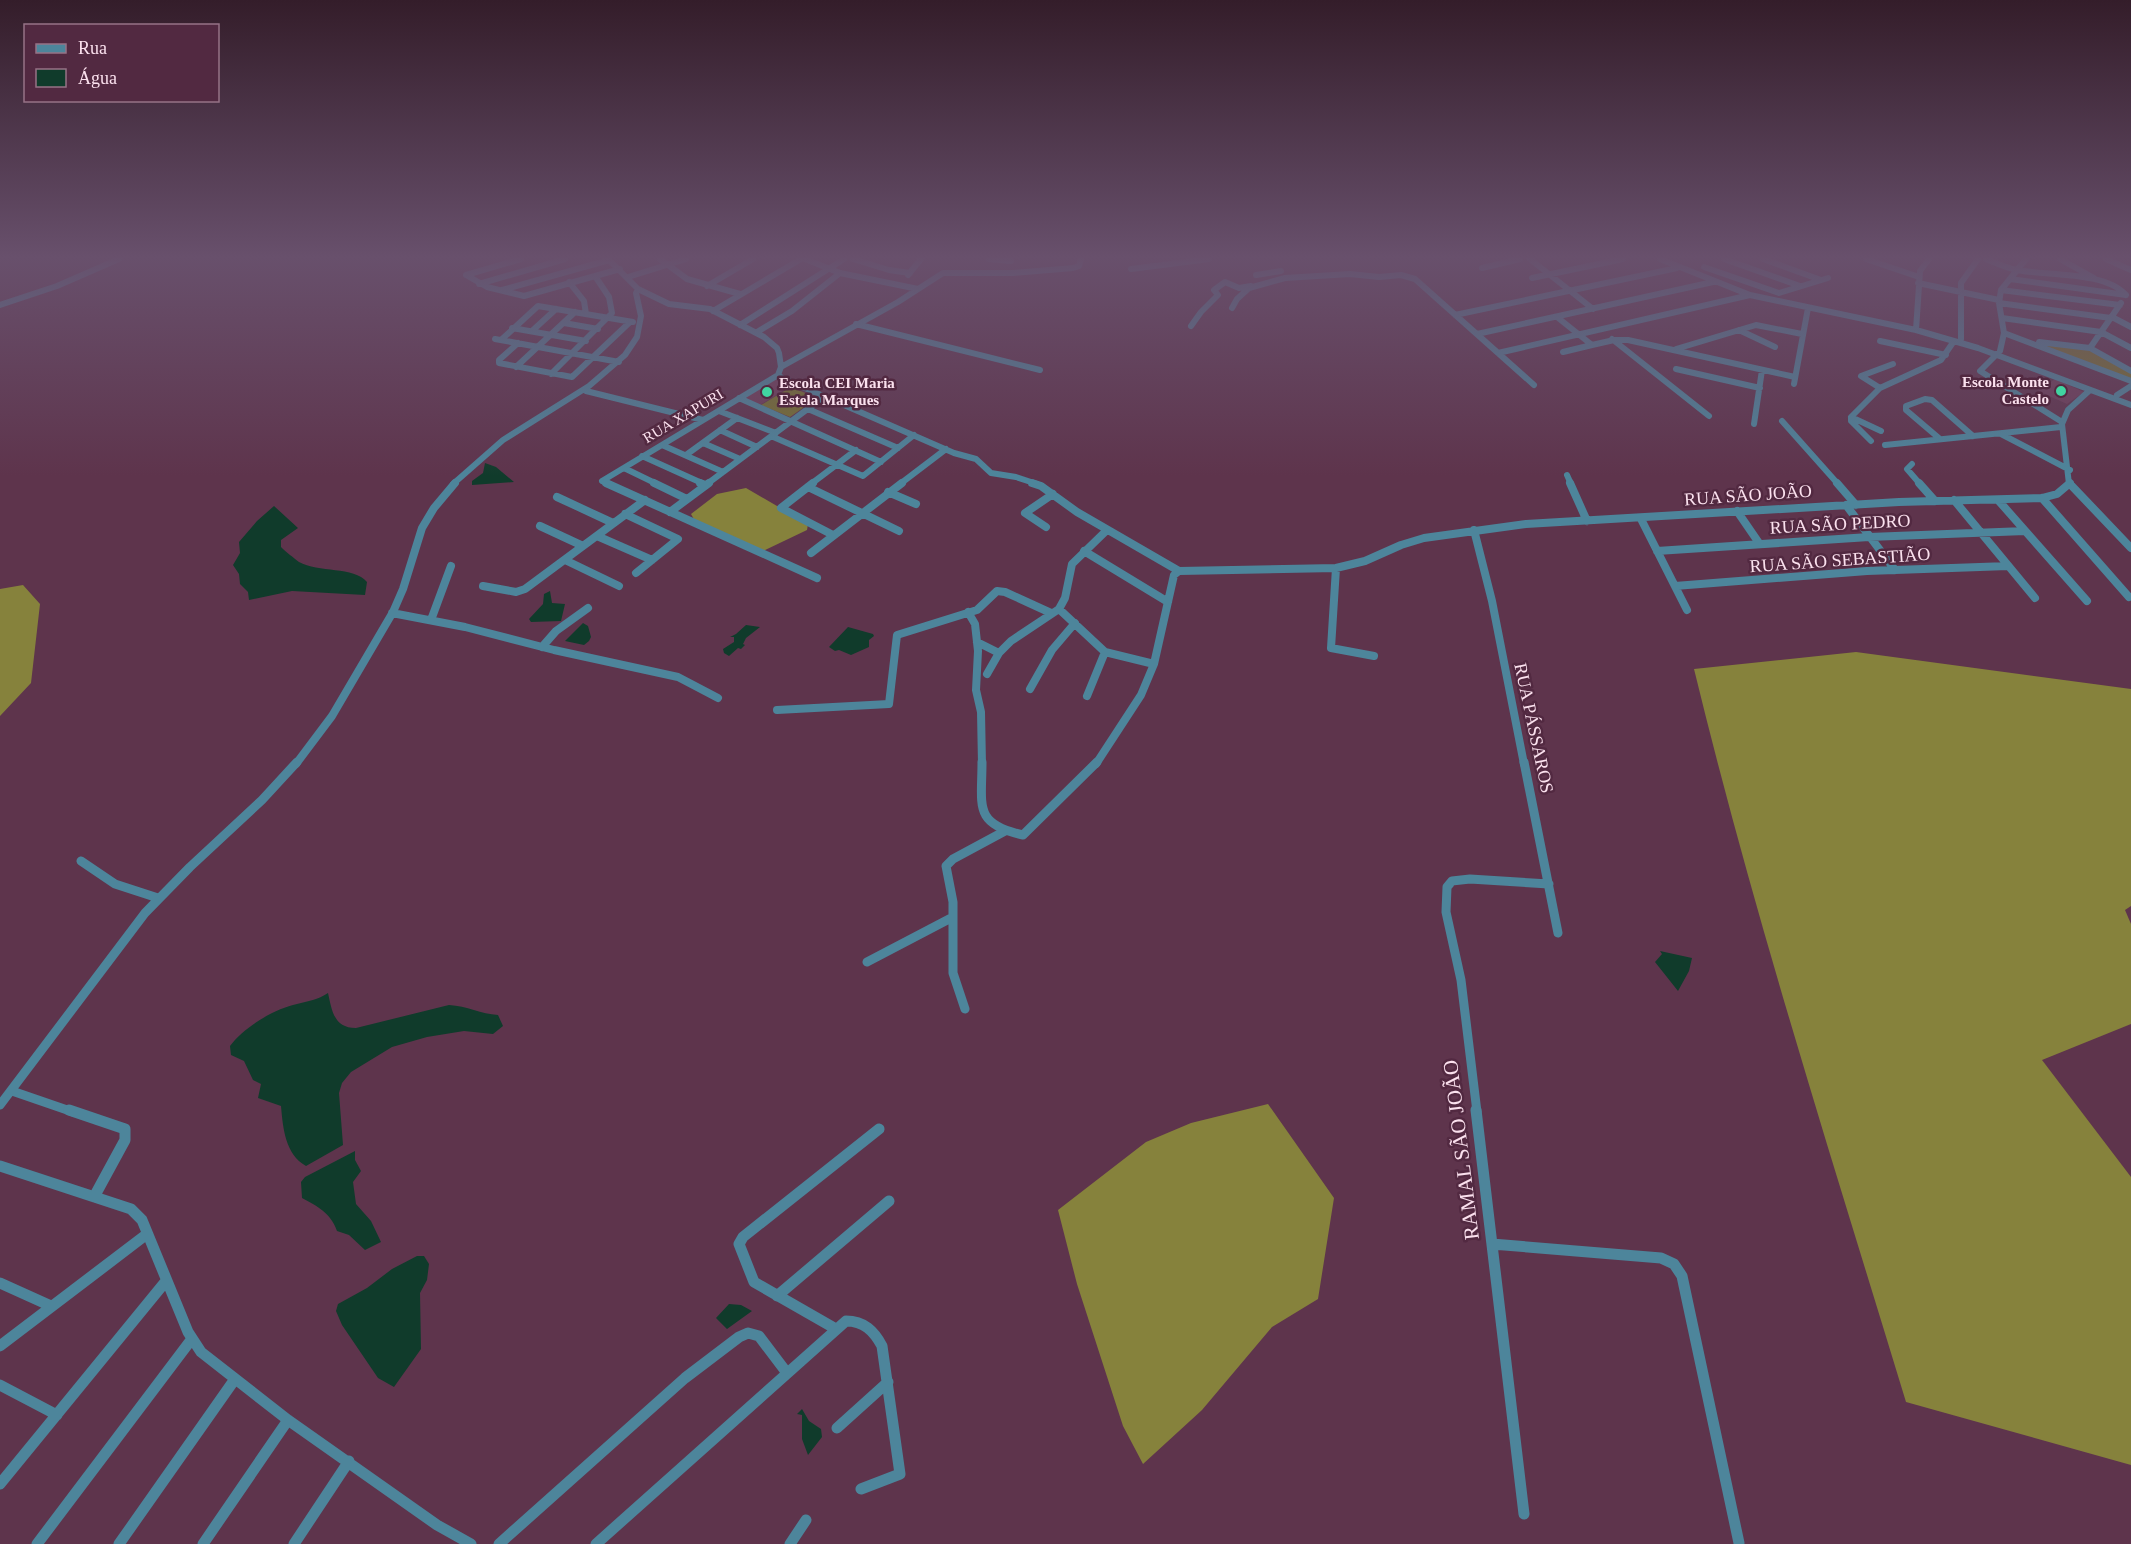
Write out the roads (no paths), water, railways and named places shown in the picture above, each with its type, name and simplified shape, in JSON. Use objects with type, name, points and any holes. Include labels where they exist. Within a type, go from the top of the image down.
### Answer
[{"type":"street","points":[[508,331],[498,340],[618,362]]},
{"type":"street","points":[[532,331],[586,340]]},
{"type":"street","points":[[516,367],[554,331]]},
{"type":"street","points":[[551,374],[596,331]]},
{"type":"street","points":[[518,343],[498,361],[499,363],[569,377],[576,375],[620,331]]},
{"type":"street","points":[[0,1105],[158,898],[297,763],[326,726],[400,597],[421,530],[457,480],[477,461],[513,434],[586,391],[618,362],[637,331]]},
{"type":"street","points":[[781,368],[844,331]]},
{"type":"street","points":[[884,331],[1040,370]]},
{"type":"street","points":[[1474,331],[1534,385]]},
{"type":"street","points":[[1477,334],[1491,331]]},
{"type":"street","points":[[1574,331],[1592,345]]},
{"type":"street","points":[[1498,353],[1594,331]]},
{"type":"street","points":[[1601,331],[1709,416]]},
{"type":"street","points":[[1674,350],[1736,331]]},
{"type":"street","points":[[1741,331],[1775,347]]},
{"type":"street","points":[[1789,331],[1803,334]]},
{"type":"street","points":[[1563,352],[1614,340],[1674,350],[1762,370],[1795,381],[1804,331]]},
{"type":"street","points":[[1924,331],[1999,352],[2117,395],[2127,400],[2128,406]]},
{"type":"street","points":[[1851,417],[1880,388],[1933,365],[1946,355],[1958,340],[1958,331]]},
{"type":"street","points":[[2094,331],[2101,332],[2131,348]]},
{"type":"street","points":[[757,332],[777,348],[781,368],[778,375],[946,449],[975,459],[991,473],[1037,484],[1107,530],[1179,571],[1174,575],[1154,664],[1142,695],[1094,767],[1029,830],[1017,835],[991,824],[982,807],[981,712],[976,690],[977,642],[975,624],[969,612]]},
{"type":"street","points":[[2091,348],[2101,332]]},
{"type":"street","points":[[2061,425],[1980,371],[1999,352],[2004,333],[2131,381]]},
{"type":"street","points":[[1880,341],[1946,355]]},
{"type":"street","points":[[2027,341],[2091,348],[2131,371]]},
{"type":"street","points":[[1999,352],[2128,406]]},
{"type":"street","points":[[1880,388],[1861,376],[1893,364]]},
{"type":"street","points":[[1676,369],[1760,388]]},
{"type":"street","points":[[1755,424],[1762,370]]},
{"type":"street","name":"RUA XAPURI","points":[[645,500],[602,481],[778,375]]},
{"type":"street","points":[[2117,395],[2131,386]]},
{"type":"street","points":[[2090,390],[2072,406],[2061,425],[2070,470],[2070,484],[2131,548]]},
{"type":"street","points":[[586,391],[703,420]]},
{"type":"street","points":[[670,512],[825,396]]},
{"type":"street","points":[[739,399],[881,462]]},
{"type":"street","points":[[1940,439],[1906,410],[1906,406],[1919,400],[1932,400],[1973,436]]},
{"type":"street","points":[[808,409],[898,448]]},
{"type":"street","points":[[719,411],[862,476],[914,435]]},
{"type":"street","points":[[1851,417],[1881,431]]},
{"type":"street","points":[[1851,417],[1851,421],[1871,441]]},
{"type":"street","points":[[686,455],[737,418]]},
{"type":"street","points":[[1782,421],[1856,504]]},
{"type":"street","points":[[1885,445],[2061,425]]},
{"type":"street","points":[[720,430],[757,447]]},
{"type":"street","points":[[2001,433],[2070,470]]},
{"type":"street","points":[[703,443],[740,459]]},
{"type":"street","points":[[662,445],[723,472]]},
{"type":"street","points":[[811,552],[946,449]]},
{"type":"street","points":[[833,535],[781,508],[856,450]]},
{"type":"street","points":[[642,456],[705,486]]},
{"type":"street","points":[[1912,464],[1907,469],[1935,501]]},
{"type":"street","points":[[624,468],[687,499]]},
{"type":"street","points":[[1567,475],[1587,521]]},
{"type":"street","name":"RUA SÃO JOÃO","points":[[1179,571],[1336,568],[1365,561],[1417,539],[1526,524],[1641,519],[1856,504],[2042,498],[2057,494],[2070,484]]},
{"type":"street","points":[[808,487],[899,531]]},
{"type":"street","points":[[888,492],[916,504]]},
{"type":"street","points":[[1046,527],[1025,513],[1053,494]]},
{"type":"street","points":[[557,497],[613,524]]},
{"type":"street","points":[[2042,498],[2129,597]]},
{"type":"street","points":[[483,586],[516,592],[525,589],[645,500],[817,578]]},
{"type":"street","points":[[1954,500],[2035,598]]},
{"type":"street","points":[[1998,500],[2087,601]]},
{"type":"street","points":[[1846,505],[1895,570]]},
{"type":"street","points":[[1737,511],[1759,543]]},
{"type":"street","points":[[625,514],[676,536],[675,542],[636,573]]},
{"type":"street","points":[[1641,519],[1687,610]]},
{"type":"street","points":[[540,526],[583,546]]},
{"type":"street","points":[[987,674],[999,653],[1011,641],[1059,609],[1065,598],[1072,564],[1084,551],[1098,542],[1107,530]]},
{"type":"street","name":"RUA PÁSSAROS","points":[[1473,530],[1492,601],[1558,933]]},
{"type":"street","name":"RUA SÃO PEDRO","points":[[1658,551],[1869,537],[2025,531]]},
{"type":"street","points":[[597,536],[652,560]]},
{"type":"street","points":[[1084,551],[1168,603]]},
{"type":"street","points":[[565,560],[619,586]]},
{"type":"street","points":[[431,620],[451,566]]},
{"type":"street","name":"RUA SÃO SEBASTIÃO","points":[[1675,586],[1895,570],[2008,566]]},
{"type":"street","points":[[1336,568],[1331,648],[1374,656]]},
{"type":"street","points":[[777,710],[890,704],[897,635],[982,607],[999,591],[1051,613]]},
{"type":"street","points":[[542,647],[556,631],[588,608]]},
{"type":"street","points":[[1059,609],[1105,652],[1154,664]]},
{"type":"street","points":[[392,613],[678,677],[718,698]]},
{"type":"street","points":[[1030,689],[1052,650],[1075,623]]},
{"type":"street","points":[[977,642],[999,653]]},
{"type":"street","points":[[1087,696],[1105,652]]},
{"type":"street","points":[[965,1009],[953,973],[953,902],[946,866],[949,862],[1005,831]]},
{"type":"street","points":[[81,861],[115,884],[158,898]]},
{"type":"street","name":"RAMAL SÃO JOÃO","points":[[1524,1514],[1461,980],[1453,952],[1445,897],[1448,886],[1455,881],[1472,879],[1549,884]]},
{"type":"street","points":[[867,962],[953,917]]},
{"type":"street","points":[[12,1091],[125,1129],[125,1140],[94,1197]]},
{"type":"street","points":[[836,1329],[777,1296],[752,1278],[739,1244],[740,1240],[879,1129]]},
{"type":"street","points":[[0,1166],[131,1209],[142,1220],[191,1340],[201,1352],[288,1420],[437,1525],[471,1544]]},
{"type":"street","points":[[777,1296],[889,1201]]},
{"type":"street","points":[[0,1346],[147,1234]]},
{"type":"street","points":[[1492,1244],[1661,1258],[1677,1266],[1682,1276],[1739,1543]]},
{"type":"street","points":[[0,1484],[166,1281]]},
{"type":"street","points":[[0,1283],[51,1306]]},
{"type":"street","points":[[596,1544],[836,1329],[846,1321],[856,1320],[871,1330],[881,1344],[900,1474],[861,1489]]},
{"type":"street","points":[[499,1544],[685,1378],[739,1337],[748,1333],[759,1336],[787,1373]]},
{"type":"street","points":[[37,1544],[191,1340]]},
{"type":"street","points":[[119,1544],[235,1380]]},
{"type":"street","points":[[837,1428],[888,1382]]},
{"type":"street","points":[[0,1385],[57,1415]]},
{"type":"street","points":[[203,1544],[288,1420]]},
{"type":"street","points":[[294,1544],[349,1461]]},
{"type":"street","points":[[790,1544],[806,1521]]},
{"type":"water","points":[[485,463],[496,467],[514,482],[472,485],[472,481],[483,473]]},
{"type":"water","points":[[274,506],[298,528],[281,540],[281,547],[299,562],[307,565],[361,577],[367,582],[365,595],[292,591],[249,600],[248,592],[240,584],[239,574],[233,565],[240,553],[239,542]]},
{"type":"water","points":[[550,591],[552,603],[565,604],[561,621],[531,622],[529,619],[543,604],[544,594]]},
{"type":"water","points":[[583,623],[588,626],[591,637],[589,641],[584,645],[565,641]]},
{"type":"water","points":[[746,625],[760,627],[746,638],[743,644],[745,645],[741,649],[738,648],[729,656],[724,653],[723,649],[734,642],[734,637],[730,637]]},
{"type":"water","points":[[848,627],[873,634],[874,636],[869,640],[869,647],[851,655],[829,647]]},
{"type":"water","points":[[1660,951],[1692,958],[1689,971],[1678,991],[1655,962],[1662,954]]},
{"type":"water","points":[[328,993],[335,1017],[343,1025],[349,1027],[356,1028],[449,1005],[498,1015],[503,1026],[493,1034],[464,1031],[427,1037],[392,1047],[351,1072],[342,1083],[339,1093],[343,1145],[306,1166],[289,1148],[281,1106],[258,1098],[261,1084],[253,1080],[244,1061],[231,1055],[230,1046],[243,1032],[269,1014],[288,1006],[317,999]]},
{"type":"water","points":[[355,1151],[355,1160],[361,1171],[353,1182],[356,1204],[371,1221],[381,1242],[365,1250],[349,1235],[337,1231],[331,1219],[323,1211],[302,1198],[301,1182],[305,1177]]},
{"type":"water","points":[[417,1256],[424,1256],[429,1264],[427,1280],[420,1293],[421,1349],[394,1387],[378,1378],[342,1325],[336,1311],[338,1304],[367,1288],[392,1269]]},
{"type":"water","points":[[729,1304],[741,1305],[752,1311],[727,1329],[716,1318]]},
{"type":"water","points":[[802,1409],[809,1421],[821,1429],[822,1437],[808,1455],[802,1439],[802,1415],[797,1414]]},
{"type":"place","name":"Escola Monte Castelo","points":[[2061,391]]},
{"type":"place","name":"Escola CEI Maria Estela Marques","points":[[767,392]]}]
